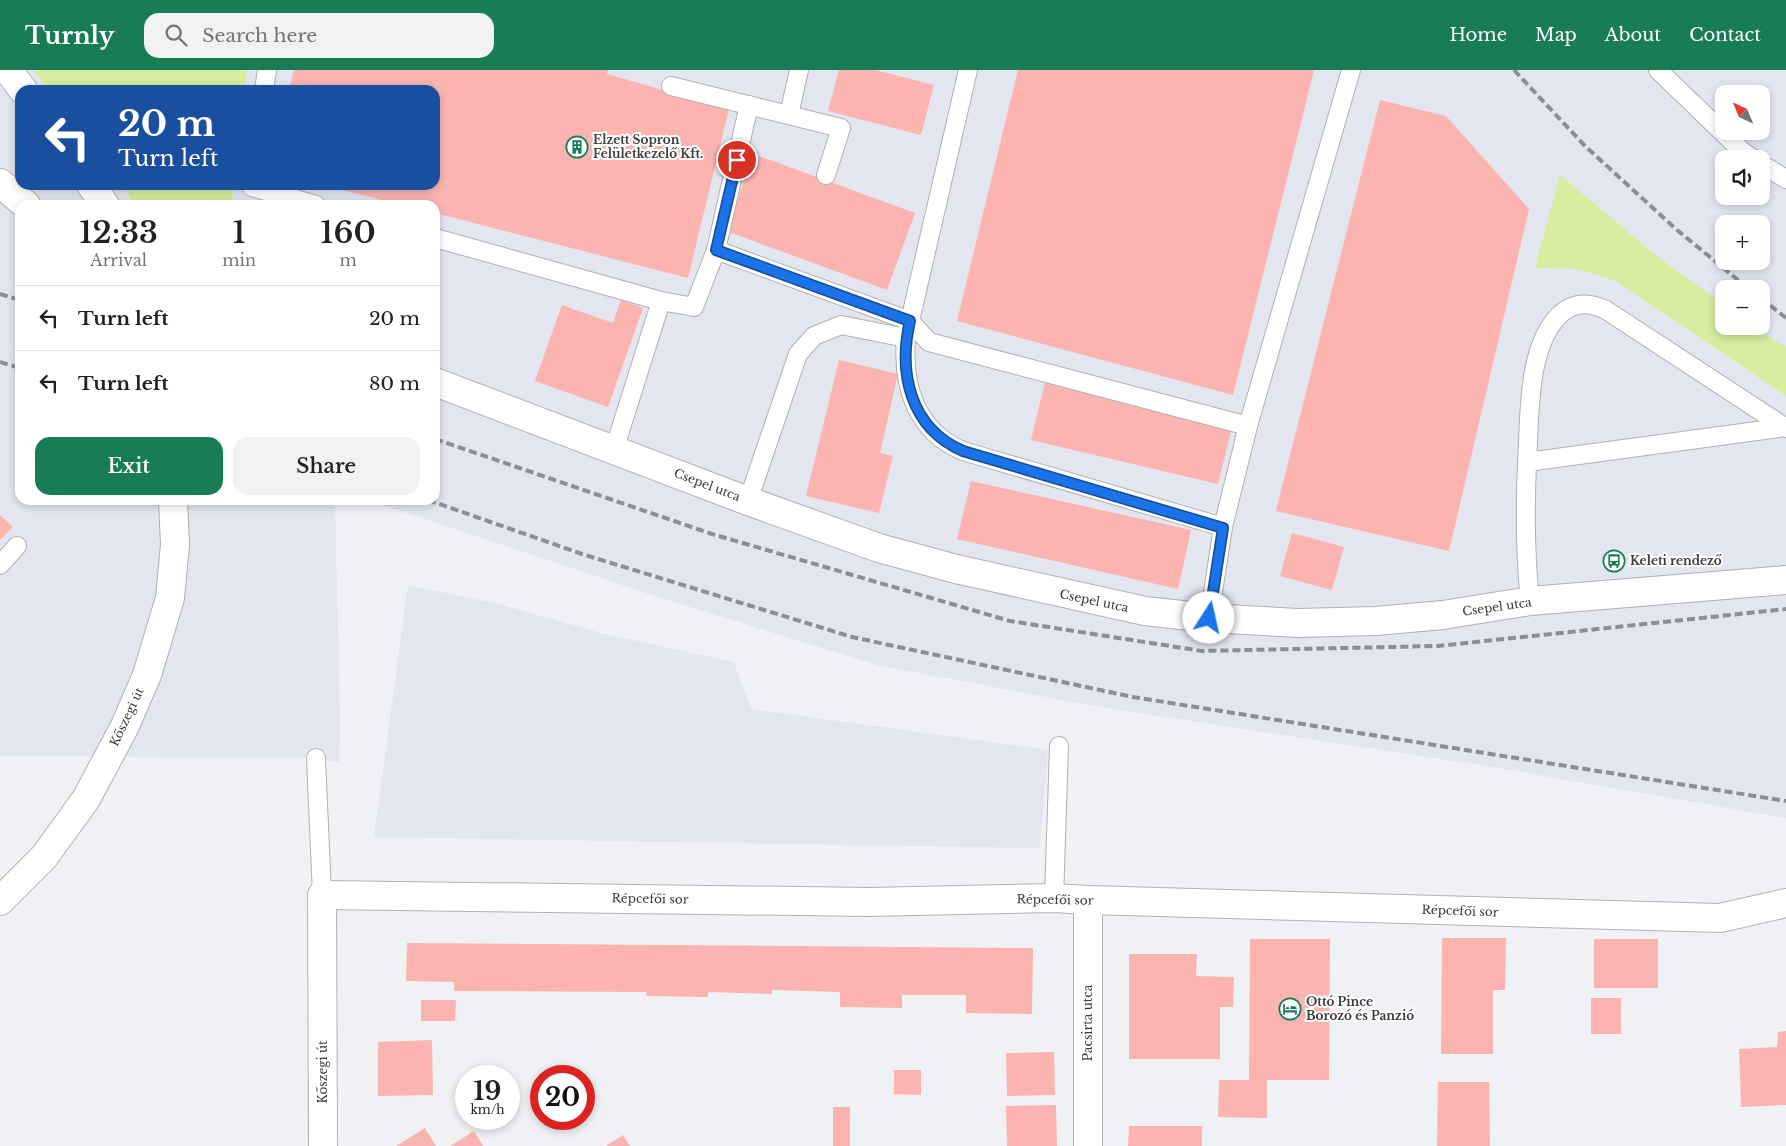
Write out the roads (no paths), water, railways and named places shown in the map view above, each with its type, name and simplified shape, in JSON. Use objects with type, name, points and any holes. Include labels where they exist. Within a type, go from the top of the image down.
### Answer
[{"type":"street","points":[[8,70],[19,85]]},
{"type":"street","points":[[0,183],[20,200]]},
{"type":"street","name":"Csepel utca","points":[[440,384],[748,501],[879,548],[956,569],[1145,611],[1209,618],[1298,623],[1376,621],[1443,615],[1530,602],[1786,580]]},
{"type":"street","name":"Kőszegi út","points":[[0,901],[44,857],[86,799],[124,728],[147,675],[170,598],[175,545],[173,505]]},
{"type":"street","name":"Kőszegi út","points":[[322,895],[323,1146]]},
{"type":"street","name":"Répcefői sor","points":[[322,895],[870,902],[1054,898],[1720,918],[1786,903]]},
{"type":"street","name":"Pacsirta utca","points":[[1088,900],[1088,1146]]},
{"type":"lane","points":[[265,85],[267,70]]},
{"type":"lane","points":[[789,115],[798,70]]},
{"type":"lane","points":[[968,70],[908,330],[904,358],[911,393],[927,426],[949,445],[963,451],[1223,528]]},
{"type":"lane","points":[[1209,618],[1223,528],[1248,426],[1351,70]]},
{"type":"lane","points":[[1658,70],[1741,150]]},
{"type":"lane","points":[[671,86],[840,128],[826,175]]},
{"type":"lane","points":[[440,239],[661,301],[694,307],[716,250],[749,105]]},
{"type":"lane","points":[[1770,170],[1786,180]]},
{"type":"lane","points":[[263,190],[298,200]]},
{"type":"lane","points":[[716,250],[908,330],[929,342],[1248,426]]},
{"type":"lane","points":[[614,450],[661,301]]},
{"type":"lane","points":[[1530,602],[1526,564],[1525,524],[1532,386],[1537,355],[1545,335],[1554,319],[1570,307],[1584,303],[1596,305],[1606,310],[1786,428]]},
{"type":"lane","points":[[748,501],[798,354],[814,336],[841,325],[908,330]]},
{"type":"lane","points":[[1527,462],[1786,428]]},
{"type":"lane","points":[[0,565],[17,546]]},
{"type":"lane","points":[[1054,898],[1059,746]]},
{"type":"lane","name":"Kőszegi út","points":[[316,758],[322,895]]},
{"type":"railway","points":[[1514,70],[1585,146],[1677,230],[1738,280]]},
{"type":"railway","points":[[0,294],[15,298]]},
{"type":"railway","points":[[1770,305],[1786,318]]},
{"type":"railway","points":[[0,362],[15,366]]},
{"type":"railway","points":[[440,441],[712,534],[1010,621],[1202,651],[1438,646],[1786,609]]},
{"type":"railway","points":[[440,504],[582,554],[852,637],[1133,697],[1786,801]]},
{"type":"place","name":"Elzett Sopron Felületkezelő Kft.","points":[[577,147]]},
{"type":"place","name":"Keleti rendező","points":[[1614,561]]},
{"type":"place","name":"Ottó Pince Borozó és Panzió","points":[[1290,1009]]}]
